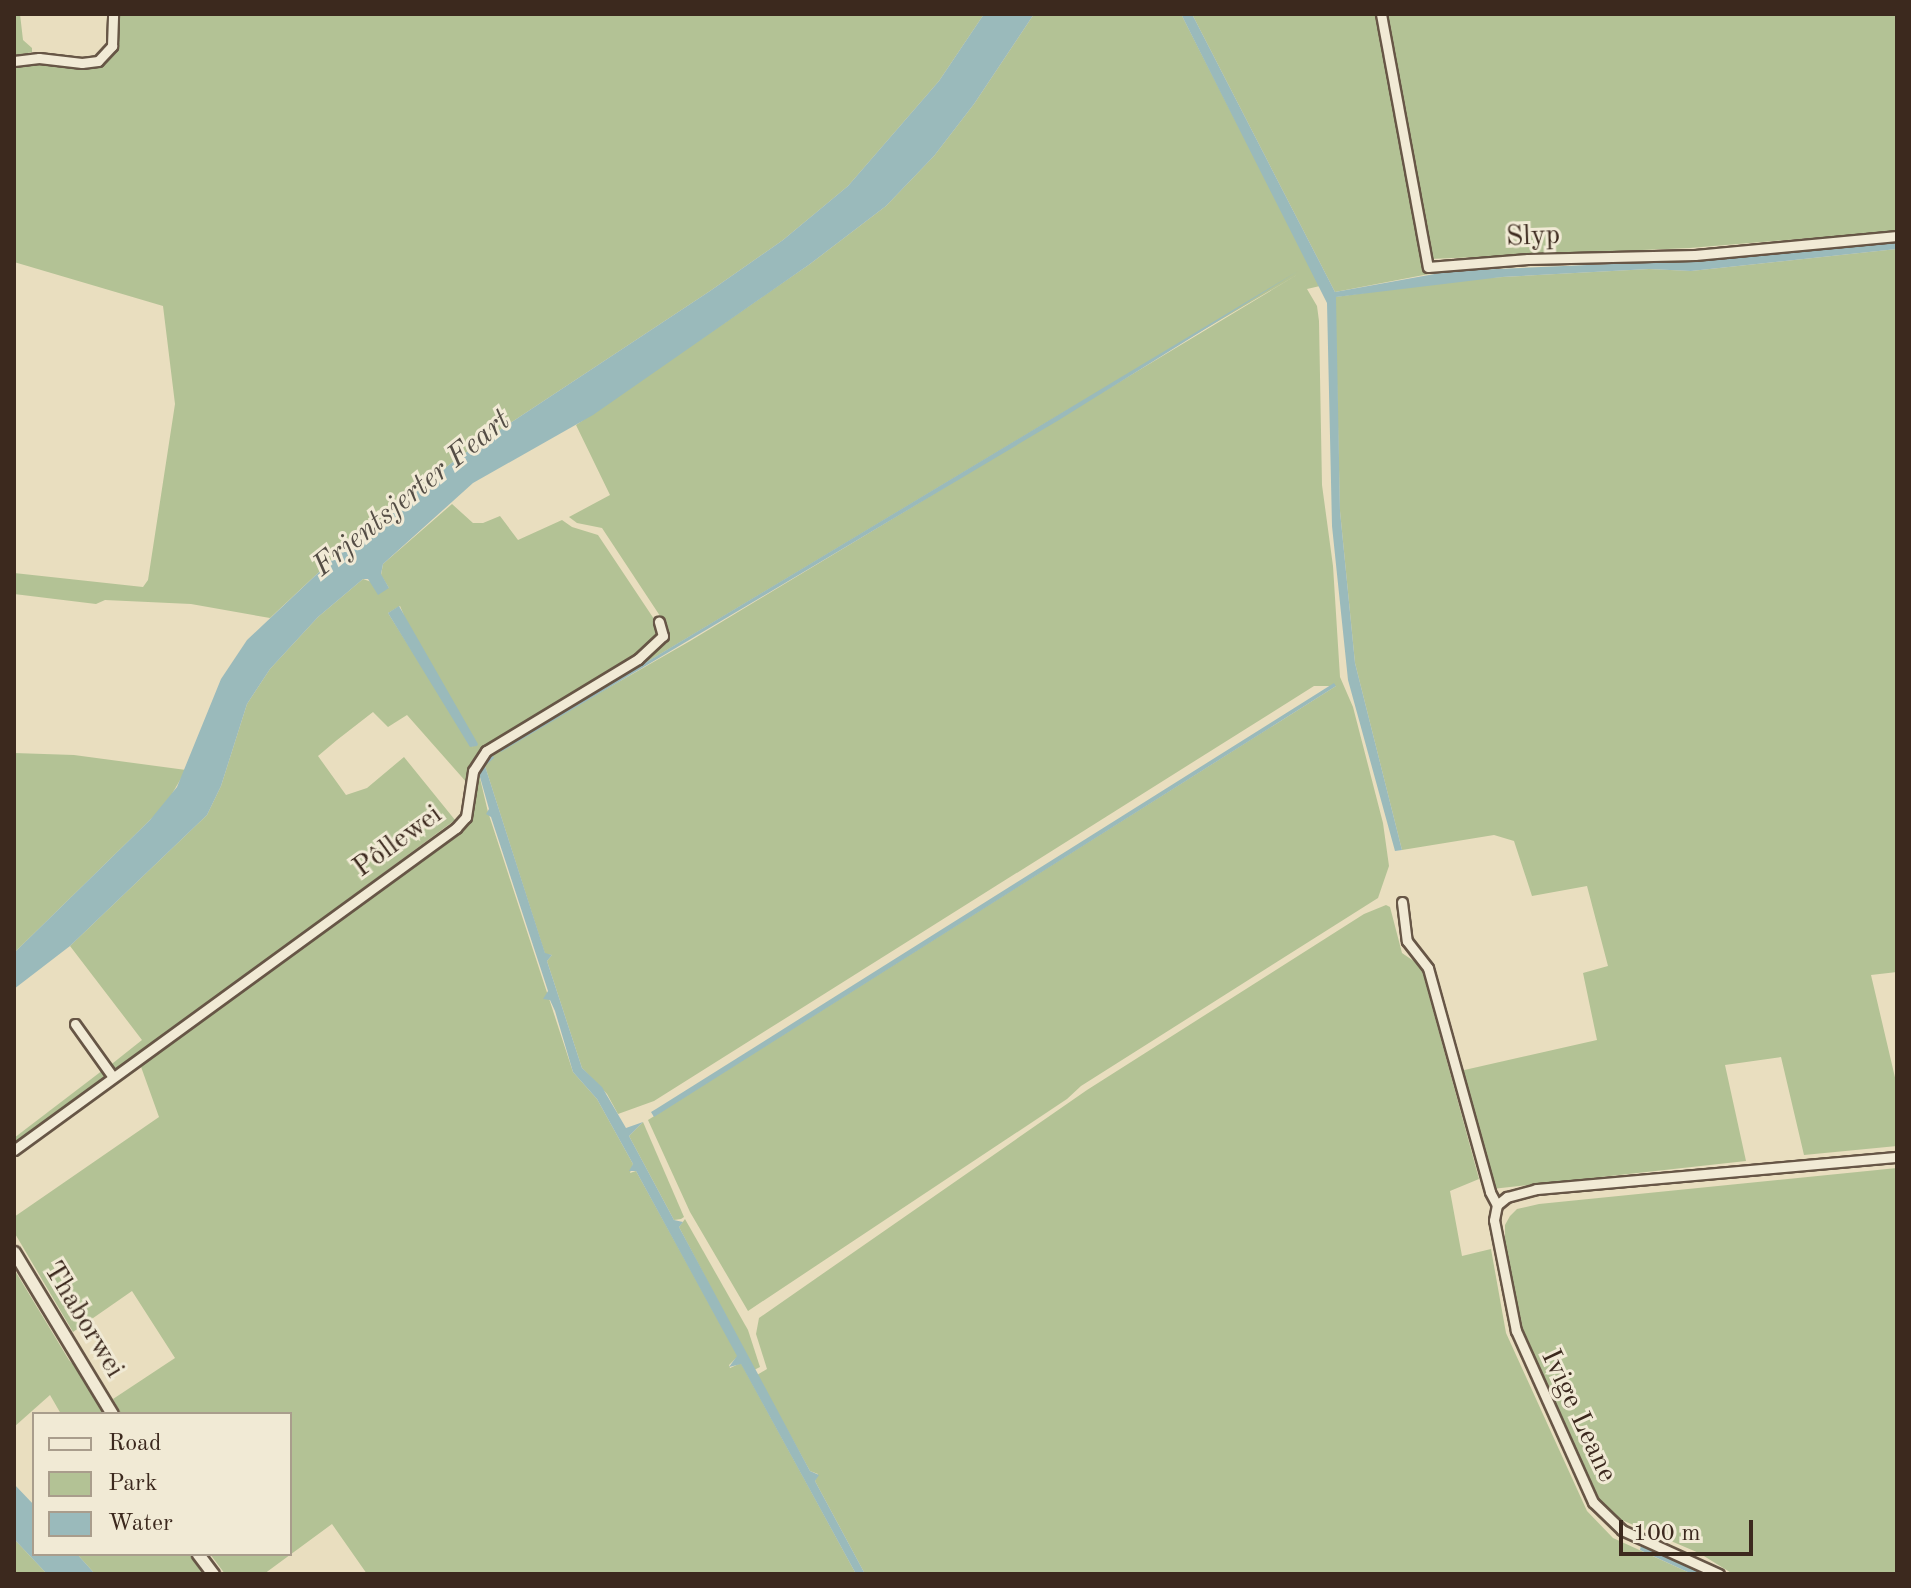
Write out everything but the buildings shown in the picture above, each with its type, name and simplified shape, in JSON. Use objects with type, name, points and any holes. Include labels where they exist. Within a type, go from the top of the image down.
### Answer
[{"type":"street","points":[[14,61],[39,58],[82,63],[98,61],[112,46],[113,14]]},
{"type":"street","name":"Slyp","points":[[1381,14],[1428,267],[1528,259],[1695,255],[1897,236]]},
{"type":"street","name":"Pôllewei","points":[[14,1150],[463,823],[473,771],[486,751],[638,659],[663,636],[659,622]]},
{"type":"street","name":"Ivige Leane","points":[[1402,902],[1407,941],[1428,968],[1490,1192],[1497,1205],[1494,1220],[1516,1331],[1593,1502],[1622,1530],[1680,1553],[1719,1574]]},
{"type":"street","points":[[75,1024],[113,1077]]},
{"type":"street","points":[[1497,1205],[1507,1197],[1536,1189],[1897,1157]]},
{"type":"street","name":"Thaborwei","points":[[14,1252],[111,1412]]},
{"type":"street","points":[[200,1556],[213,1574]]},
{"type":"green space","points":[[14,14],[20,14],[23,40],[32,52],[14,56]]},
{"type":"green space","points":[[118,14],[984,14],[939,81],[848,186],[783,240],[710,291],[459,457],[336,556],[270,618],[191,604],[105,600],[96,604],[14,594],[14,573],[143,587],[148,580],[175,404],[163,306],[14,262],[14,65],[33,61],[97,67],[115,51]]},
{"type":"green space","points":[[1034,14],[1181,14],[1320,286],[1307,289],[1317,306],[1319,321],[1322,485],[1333,566],[1340,677],[1353,707],[1383,823],[1389,866],[1378,898],[1081,1086],[1067,1099],[748,1311],[690,1212],[648,1120],[1336,686],[1314,686],[654,1101],[618,1114],[607,1094],[582,1068],[547,961],[552,955],[545,954],[485,766],[492,754],[486,753],[667,638],[666,625],[602,528],[577,523],[569,517],[610,495],[576,425],[810,264],[886,206],[934,156],[974,104]],"holes":[[[1300,273],[690,641],[500,750]]]},
{"type":"green space","points":[[1192,14],[1378,14],[1423,263],[1429,274],[1335,292]]},
{"type":"green space","points":[[1384,14],[1897,14],[1897,231],[1690,248],[1430,259]]},
{"type":"green space","points":[[1897,249],[1897,972],[1871,975],[1897,1086],[1897,1146],[1804,1155],[1781,1057],[1725,1065],[1746,1161],[1492,1189],[1460,1071],[1597,1040],[1583,973],[1608,966],[1587,886],[1532,896],[1514,841],[1494,835],[1402,850],[1355,663],[1340,511],[1335,297],[1467,279],[1649,269],[1691,271]]},
{"type":"green space","points":[[452,504],[473,523],[483,523],[500,516],[518,540],[562,520],[572,527],[598,535],[656,622],[656,636],[645,650],[482,752],[476,757],[468,784],[407,715],[388,727],[373,712],[337,740],[318,756],[346,795],[367,788],[404,757],[455,820],[113,1073],[108,1067],[142,1040],[70,946],[207,815],[221,786],[247,704],[270,669],[318,617],[363,579],[389,588],[381,575],[383,564]],"holes":[[[400,606],[473,748],[388,613]]]},
{"type":"green space","points":[[14,753],[74,755],[186,770],[166,804],[14,953]]},
{"type":"green space","points":[[478,770],[488,812],[573,1072],[597,1099],[633,1164],[630,1173],[636,1171],[738,1356],[729,1365],[730,1368],[741,1363],[856,1574],[367,1574],[332,1524],[292,1553],[292,1412],[120,1412],[113,1399],[175,1358],[132,1291],[73,1332],[14,1232],[14,1217],[159,1117],[140,1064],[462,833],[473,810]]},
{"type":"green space","points":[[1386,905],[1390,907],[1402,953],[1421,966],[1479,1179],[1450,1191],[1462,1256],[1491,1249],[1506,1333],[1587,1511],[1613,1538],[1692,1574],[865,1574],[815,1481],[818,1474],[810,1471],[757,1375],[767,1369],[756,1334],[759,1318],[1087,1090],[1364,914]]},
{"type":"green space","points":[[103,1070],[107,1076],[14,1143],[14,1138]]},
{"type":"green space","points":[[643,1122],[684,1217],[681,1219],[674,1220],[629,1136]]},
{"type":"green space","points":[[1897,1168],[1897,1574],[1733,1574],[1699,1553],[1610,1515],[1594,1495],[1523,1330],[1505,1243],[1505,1225],[1510,1216],[1517,1209],[1539,1204]]},
{"type":"green space","points":[[685,1219],[748,1330],[760,1367],[754,1370],[679,1227]]},
{"type":"green space","points":[[14,1269],[69,1360],[85,1377],[108,1412],[60,1412],[50,1395],[14,1427]]},
{"type":"green space","points":[[14,1539],[47,1574],[14,1574]]},
{"type":"green space","points":[[79,1556],[194,1556],[207,1574],[95,1574]]},
{"type":"green space","points":[[212,1556],[288,1556],[264,1574],[225,1574]]},
{"type":"water","points":[[984,14],[1034,14],[974,104],[934,156],[886,206],[810,264],[593,415],[473,483],[383,564],[381,574],[389,588],[378,595],[368,579],[363,579],[318,617],[270,669],[247,704],[221,786],[207,815],[70,946],[14,989],[14,953],[150,820],[177,787],[221,679],[247,640],[336,556],[459,457],[710,291],[783,240],[848,186],[939,81]]},
{"type":"water","points":[[1181,14],[1192,14],[1335,292],[1451,271],[1702,260],[1897,240],[1897,249],[1691,271],[1649,269],[1502,277],[1336,297],[1340,511],[1355,663],[1402,850],[1395,851],[1348,680],[1332,526],[1327,303]]},
{"type":"water","points":[[1298,271],[1059,420],[501,752],[500,750]]},
{"type":"water","points":[[399,606],[477,746],[470,747],[388,613]]},
{"type":"water","points":[[1334,683],[1336,686],[654,1117],[651,1112]]},
{"type":"water","points":[[492,754],[494,758],[485,766],[545,953],[552,955],[547,961],[582,1068],[602,1087],[626,1128],[643,1122],[629,1136],[674,1220],[683,1222],[679,1227],[810,1471],[819,1475],[815,1481],[865,1574],[856,1574],[741,1364],[729,1367],[737,1356],[636,1171],[629,1171],[633,1164],[597,1099],[573,1072],[555,1011],[550,1000],[543,999],[548,991],[491,817],[486,814],[489,809],[478,770]]},
{"type":"water","points":[[14,1484],[32,1503],[32,1556],[79,1556],[95,1574],[47,1574],[14,1539]]},
{"type":"water","points":[[1641,1545],[1690,1563],[1704,1574],[1692,1574],[1640,1550]]},
{"type":"water label","name":"Frjentsjerter Feart","points":[[412,494]]}]
